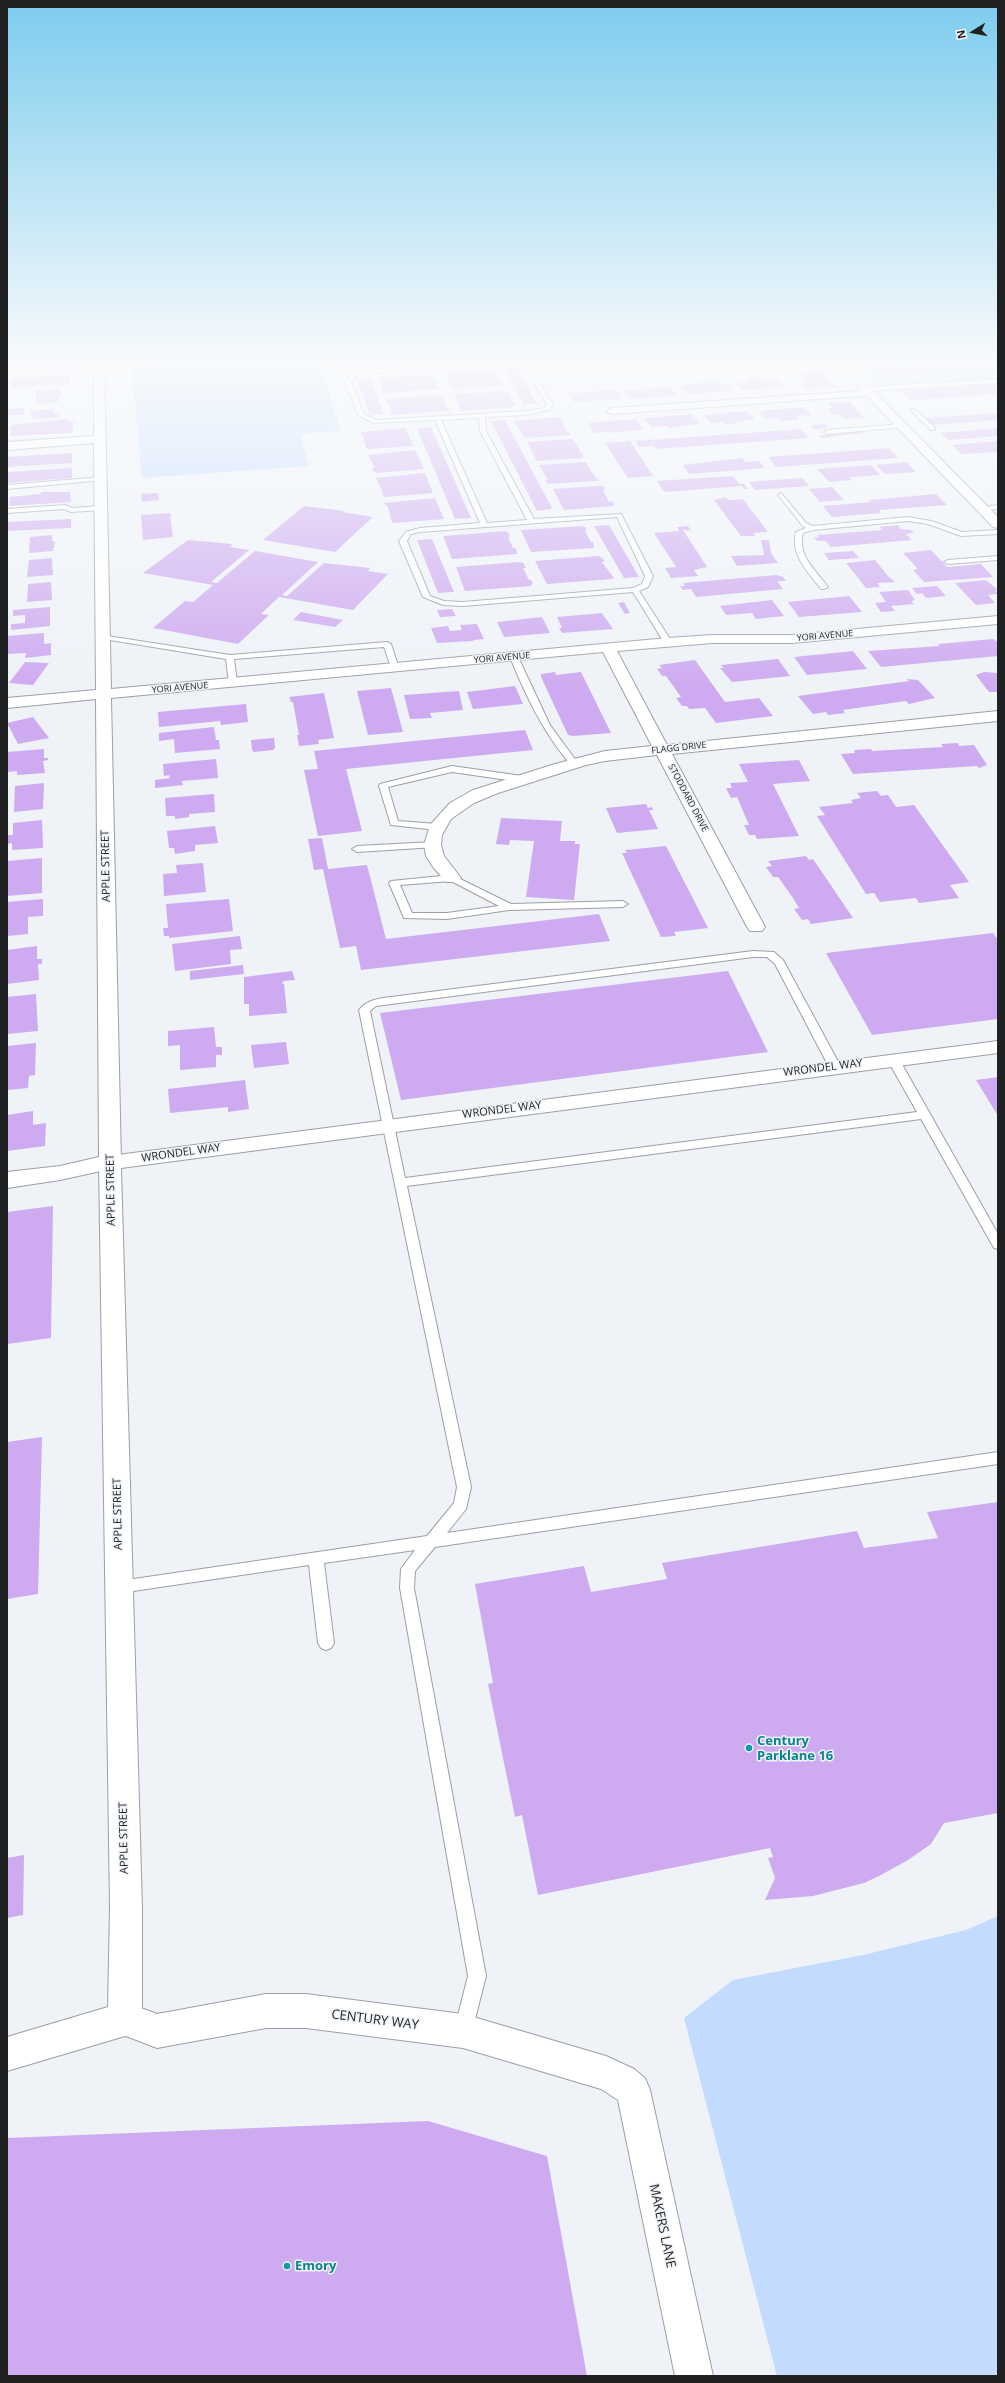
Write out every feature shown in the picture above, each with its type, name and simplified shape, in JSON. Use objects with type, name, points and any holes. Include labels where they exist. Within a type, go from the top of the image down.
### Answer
[{"type":"street","name":"APPLE STREET","points":[[101,471],[110,1162],[126,1908],[125,2020]]},
{"type":"street","points":[[947,471],[998,524]]},
{"type":"street","name":"YORI AVENUE","points":[[7,703],[668,642],[712,639],[792,639],[998,620]]},
{"type":"street","name":"STODDARD DRIVE","points":[[608,648],[756,927]]},
{"type":"street","name":"FLAGG DRIVE","points":[[452,878],[440,867],[433,853],[432,837],[437,827],[452,809],[469,798],[573,762],[605,756],[998,716]]},
{"type":"street","name":"WRONDEL WAY","points":[[7,1180],[60,1173],[110,1162],[835,1066],[998,1047]]},
{"type":"street","name":"CENTURY WAY","points":[[125,2020],[157,2031],[266,2011],[306,2011],[463,2031],[606,2073],[622,2081]]},
{"type":"street","points":[[7,2054],[125,2020]]},
{"type":"street","name":"MAKERS LANE","points":[[622,2081],[633,2090],[694,2376]]},
{"type":"lane","points":[[461,471],[484,524]]},
{"type":"lane","points":[[504,471],[531,521]]},
{"type":"lane","points":[[8,487],[101,479]]},
{"type":"lane","points":[[781,495],[804,524],[812,528]]},
{"type":"lane","points":[[7,511],[65,507],[71,510]]},
{"type":"lane","points":[[983,508],[998,507]]},
{"type":"lane","points":[[7,518],[62,514],[71,510],[102,508]]},
{"type":"lane","points":[[619,515],[649,576],[645,585],[635,590],[463,604],[443,603],[427,597],[403,542],[408,533],[420,530],[531,521],[619,515]]},
{"type":"lane","points":[[824,587],[798,553],[796,540],[800,532],[812,528],[913,520],[929,522],[961,534],[998,532]]},
{"type":"lane","points":[[948,562],[998,558]]},
{"type":"lane","points":[[635,590],[668,642]]},
{"type":"lane","points":[[104,637],[230,657],[387,644],[395,668]]},
{"type":"lane","points":[[230,657],[233,683]]},
{"type":"lane","points":[[514,657],[537,712],[554,739],[573,762]]},
{"type":"lane","points":[[437,827],[394,823],[383,786],[452,769],[522,780]]},
{"type":"lane","points":[[357,849],[433,845]]},
{"type":"lane","points":[[509,907],[452,878],[394,884],[408,916],[447,916],[509,907],[623,904]]},
{"type":"lane","points":[[463,2031],[477,1976],[407,1588],[408,1569],[428,1543],[451,1519],[461,1505],[464,1487],[402,1183],[387,1125],[364,1010],[373,1003],[383,1001],[753,954],[770,954],[779,962],[835,1066]]},
{"type":"lane","points":[[893,1059],[998,1245]]},
{"type":"lane","points":[[402,1183],[925,1115]]},
{"type":"lane","points":[[120,1587],[428,1543],[998,1458]]},
{"type":"lane","points":[[316,1559],[326,1643]]},
{"type":"shaded area","points":[[141,471],[237,471],[142,478]]},
{"type":"shaded area","points":[[998,1916],[998,2376],[777,2376],[684,2018],[733,1980],[863,1955],[966,1930]]},
{"type":"building","points":[[72,471],[72,478],[7,483],[7,472]]},
{"type":"building","points":[[373,471],[398,471],[376,473]]},
{"type":"building","points":[[435,471],[450,471],[471,518],[455,519]]},
{"type":"building","points":[[517,471],[532,471],[552,508],[537,511]]},
{"type":"building","points":[[543,471],[592,471],[599,480],[547,484],[545,480],[548,480]]},
{"type":"building","points":[[624,471],[650,471],[653,476],[628,478]]},
{"type":"building","points":[[687,471],[724,471],[689,474]]},
{"type":"building","points":[[819,471],[877,471],[880,475],[850,477],[852,480],[829,482]]},
{"type":"building","points":[[882,471],[916,472],[885,474]]},
{"type":"building","points":[[425,473],[433,493],[385,497],[383,496],[383,492],[376,478]]},
{"type":"building","points":[[733,476],[739,484],[744,484],[748,489],[744,489],[742,486],[664,492],[657,481]]},
{"type":"building","points":[[802,478],[809,486],[755,490],[749,482]]},
{"type":"building","points":[[604,486],[605,490],[603,490],[609,502],[612,501],[613,506],[564,510],[553,489]]},
{"type":"building","points":[[832,487],[844,500],[820,502],[809,489]]},
{"type":"building","points":[[41,492],[70,492],[71,502],[9,506],[10,497],[41,494]]},
{"type":"building","points":[[158,493],[159,500],[142,502],[141,494]]},
{"type":"building","points":[[936,494],[947,505],[879,510],[881,513],[832,517],[823,506],[871,502],[868,500]]},
{"type":"building","points":[[726,497],[728,500],[743,499],[768,532],[753,533],[755,536],[741,536],[714,500]]},
{"type":"building","points":[[435,498],[444,519],[394,523],[392,522],[388,507],[384,503]]},
{"type":"building","points":[[304,506],[344,511],[342,512],[373,517],[335,552],[263,540]]},
{"type":"building","points":[[170,513],[173,537],[143,540],[141,515]]},
{"type":"building","points":[[71,519],[71,528],[7,531],[8,522]]},
{"type":"building","points":[[609,525],[639,577],[624,578],[594,526]]},
{"type":"building","points":[[898,525],[901,529],[911,530],[914,533],[906,534],[912,540],[831,547],[826,541],[817,541],[814,538],[819,537],[817,535],[882,530],[880,527]]},
{"type":"building","points":[[688,526],[691,531],[683,530],[707,567],[694,570],[698,576],[671,578],[665,568],[676,567],[654,533],[679,531],[677,527]]},
{"type":"building","points":[[585,527],[587,531],[585,531],[591,542],[593,542],[594,548],[531,552],[521,530]]},
{"type":"building","points":[[506,531],[509,533],[510,537],[508,537],[513,548],[516,548],[517,554],[452,559],[443,536]]},
{"type":"building","points":[[52,535],[52,541],[55,541],[53,551],[29,553],[30,537]]},
{"type":"building","points":[[432,539],[454,592],[438,593],[417,540]]},
{"type":"building","points":[[188,540],[233,544],[230,547],[249,550],[211,582],[217,583],[255,551],[318,562],[282,595],[287,596],[324,563],[370,568],[368,571],[388,574],[353,610],[279,597],[261,614],[269,615],[238,644],[153,628],[185,601],[193,602],[213,585],[143,573]]},
{"type":"building","points":[[761,540],[769,540],[771,553],[778,563],[737,566],[731,556],[764,555]]},
{"type":"building","points":[[931,550],[947,567],[981,564],[993,577],[924,582],[913,570],[918,569],[903,553]]},
{"type":"building","points":[[853,551],[859,558],[829,560],[824,553]]},
{"type":"building","points":[[599,556],[605,561],[602,562],[614,578],[547,584],[535,561]]},
{"type":"building","points":[[52,558],[53,575],[27,577],[29,560]]},
{"type":"building","points":[[875,560],[895,582],[877,583],[880,587],[866,588],[846,563]]},
{"type":"building","points":[[519,562],[523,563],[526,568],[523,568],[529,580],[531,580],[533,584],[531,584],[532,586],[465,591],[456,567]]},
{"type":"building","points":[[777,575],[783,577],[786,581],[777,581],[783,589],[696,597],[691,589],[683,590],[680,586],[685,586],[683,583]]},
{"type":"building","points":[[986,580],[998,590],[995,590],[998,594],[988,595],[995,603],[976,605],[955,583]]},
{"type":"building","points":[[51,582],[52,600],[27,602],[28,584]]},
{"type":"building","points":[[937,586],[946,596],[926,598],[922,593],[917,594],[912,588]]},
{"type":"building","points":[[908,590],[915,600],[911,601],[914,604],[891,606],[895,611],[881,612],[875,603],[886,602],[879,592]]},
{"type":"building","points":[[849,596],[862,612],[799,617],[788,602]]},
{"type":"building","points":[[772,600],[784,616],[756,619],[752,613],[726,615],[720,606]]},
{"type":"building","points":[[624,602],[630,613],[625,614],[618,603]]},
{"type":"building","points":[[50,607],[50,626],[11,630],[11,624],[25,623],[25,615],[13,616],[13,610]]},
{"type":"building","points":[[452,609],[456,616],[440,617],[437,610]]},
{"type":"building","points":[[301,612],[343,620],[335,627],[293,620]]},
{"type":"building","points":[[602,613],[613,629],[562,633],[559,628],[562,628],[557,617]]},
{"type":"building","points":[[542,617],[550,633],[504,637],[497,622]]},
{"type":"building","points":[[477,624],[484,639],[473,640],[474,641],[437,643],[431,628],[448,626],[450,631],[462,630],[460,625]]},
{"type":"building","points":[[44,633],[44,644],[51,643],[51,655],[25,658],[26,653],[7,654],[7,636]]},
{"type":"building","points":[[993,639],[998,642],[998,656],[881,667],[868,651],[940,646],[938,644]]},
{"type":"building","points":[[853,651],[867,669],[807,675],[794,657]]},
{"type":"building","points":[[778,659],[790,676],[732,682],[720,668],[724,668],[721,665]]},
{"type":"building","points":[[695,660],[725,702],[759,698],[773,716],[716,723],[705,708],[689,709],[687,706],[682,706],[676,698],[681,697],[666,676],[662,676],[657,669],[662,668],[659,665]]},
{"type":"building","points":[[25,662],[49,663],[33,685],[9,683]]},
{"type":"building","points":[[555,672],[556,675],[581,672],[611,733],[573,736],[568,735],[541,677],[541,674]]},
{"type":"building","points":[[984,672],[998,673],[998,692],[989,692],[976,675]]},
{"type":"building","points":[[907,679],[918,680],[935,698],[909,704],[906,701],[843,710],[845,713],[828,715],[826,712],[813,714],[798,696],[909,681]]},
{"type":"building","points":[[515,686],[523,704],[473,709],[467,692]]},
{"type":"building","points":[[391,688],[403,732],[368,735],[357,691]]},
{"type":"building","points":[[459,691],[463,710],[430,713],[432,718],[410,719],[404,695]]},
{"type":"building","points":[[324,693],[334,738],[318,740],[319,744],[299,746],[297,735],[299,735],[293,702],[291,702],[289,697]]},
{"type":"building","points":[[246,704],[248,722],[221,725],[220,721],[159,727],[158,712]]},
{"type":"building","points":[[33,717],[49,738],[18,744],[7,723]]},
{"type":"building","points":[[214,727],[216,740],[219,740],[220,749],[175,753],[174,739],[159,741],[159,733]]},
{"type":"building","points":[[525,730],[533,750],[346,769],[362,831],[318,836],[304,770],[318,769],[314,751]]},
{"type":"building","points":[[274,738],[275,748],[273,750],[254,752],[252,750],[251,740]]},
{"type":"building","points":[[958,743],[959,746],[974,745],[987,765],[979,768],[977,766],[853,774],[841,754],[855,753],[854,750],[871,749],[872,751],[943,747],[941,744]]},
{"type":"building","points":[[44,749],[44,758],[48,758],[48,760],[43,761],[45,773],[17,775],[17,771],[7,772],[7,752]]},
{"type":"building","points":[[216,759],[218,778],[182,781],[183,785],[155,788],[155,780],[170,778],[169,775],[164,776],[163,764]]},
{"type":"building","points":[[799,760],[810,781],[773,784],[799,836],[757,839],[755,835],[749,835],[744,825],[749,825],[737,797],[731,798],[726,788],[732,788],[730,783],[748,782],[739,764]]},
{"type":"building","points":[[44,783],[43,809],[14,812],[15,786]]},
{"type":"building","points":[[877,791],[881,796],[888,795],[896,807],[914,805],[969,882],[950,885],[959,898],[919,903],[916,898],[880,902],[874,893],[866,894],[817,816],[825,815],[819,807],[853,803],[851,800],[861,798],[857,793]]},
{"type":"building","points":[[214,794],[215,812],[189,814],[189,817],[175,819],[175,816],[166,816],[165,798]]},
{"type":"building","points":[[646,804],[648,808],[652,807],[653,810],[649,810],[658,829],[617,833],[606,808]]},
{"type":"building","points":[[501,818],[562,821],[560,841],[575,841],[575,844],[580,844],[574,900],[526,897],[534,841],[510,840],[509,845],[496,844]]},
{"type":"building","points":[[42,820],[43,848],[12,850],[12,843],[7,844],[7,835],[13,835],[13,823]]},
{"type":"building","points":[[215,826],[218,843],[195,845],[195,851],[175,854],[174,848],[169,848],[167,831]]},
{"type":"building","points":[[322,838],[328,869],[367,865],[386,939],[599,914],[610,941],[361,970],[356,946],[340,948],[323,869],[314,870],[308,839]]},
{"type":"building","points":[[666,846],[708,928],[674,932],[676,936],[661,937],[622,853],[627,853],[625,850]]},
{"type":"building","points":[[806,856],[809,860],[813,859],[853,918],[811,924],[808,919],[802,920],[794,909],[799,908],[793,898],[778,877],[773,877],[766,867],[772,866],[768,861]]},
{"type":"building","points":[[42,858],[42,893],[7,896],[7,861]]},
{"type":"building","points":[[203,863],[206,892],[164,896],[163,874],[177,873],[176,865]]},
{"type":"building","points":[[43,899],[43,916],[28,917],[28,934],[7,936],[7,902]]},
{"type":"building","points":[[229,899],[233,931],[169,938],[169,936],[164,936],[163,928],[168,928],[166,904]]},
{"type":"building","points":[[993,933],[998,940],[998,1019],[872,1035],[826,953]]},
{"type":"building","points":[[240,936],[242,949],[230,950],[231,964],[175,971],[172,944]]},
{"type":"building","points":[[37,946],[37,959],[42,959],[42,964],[38,964],[39,980],[7,984],[7,950]]},
{"type":"building","points":[[243,965],[244,974],[190,980],[190,971]]},
{"type":"building","points":[[292,971],[295,980],[284,981],[282,984],[284,984],[287,1013],[249,1016],[249,1004],[244,1004],[244,977]]},
{"type":"building","points":[[728,971],[768,1052],[401,1100],[380,1013]]},
{"type":"building","points":[[36,994],[38,1031],[7,1034],[7,997]]},
{"type":"building","points":[[214,1027],[216,1047],[222,1047],[222,1055],[216,1055],[216,1067],[180,1070],[180,1045],[168,1046],[168,1031]]},
{"type":"building","points":[[286,1042],[289,1064],[254,1068],[251,1045]]},
{"type":"building","points":[[36,1043],[35,1075],[29,1076],[28,1088],[7,1090],[7,1046]]},
{"type":"building","points":[[998,1077],[998,1116],[976,1080]]},
{"type":"building","points":[[245,1080],[249,1109],[228,1112],[228,1107],[170,1113],[168,1089]]},
{"type":"building","points":[[33,1111],[33,1125],[46,1123],[45,1146],[7,1151],[7,1115]]},
{"type":"building","points":[[53,1206],[51,1338],[7,1344],[7,1212]]},
{"type":"building","points":[[42,1437],[38,1594],[7,1599],[7,1442]]},
{"type":"building","name":"Century Parklane 16","points":[[998,1502],[998,1813],[944,1823],[931,1844],[908,1860],[864,1883],[813,1896],[765,1900],[775,1878],[768,1858],[773,1857],[770,1848],[538,1895],[522,1815],[515,1817],[488,1684],[493,1683],[475,1584],[584,1566],[591,1592],[667,1579],[662,1563],[857,1531],[864,1548],[938,1538],[927,1512]]},
{"type":"building","points":[[24,1855],[23,1915],[7,1918],[7,1858]]},
{"type":"building","name":"Emory","points":[[428,2121],[547,2156],[587,2376],[7,2376],[7,2138]]},
{"type":"place","name":"Century Parklane 16","points":[[749,1748]]},
{"type":"place","name":"Emory","points":[[287,2266]]}]
